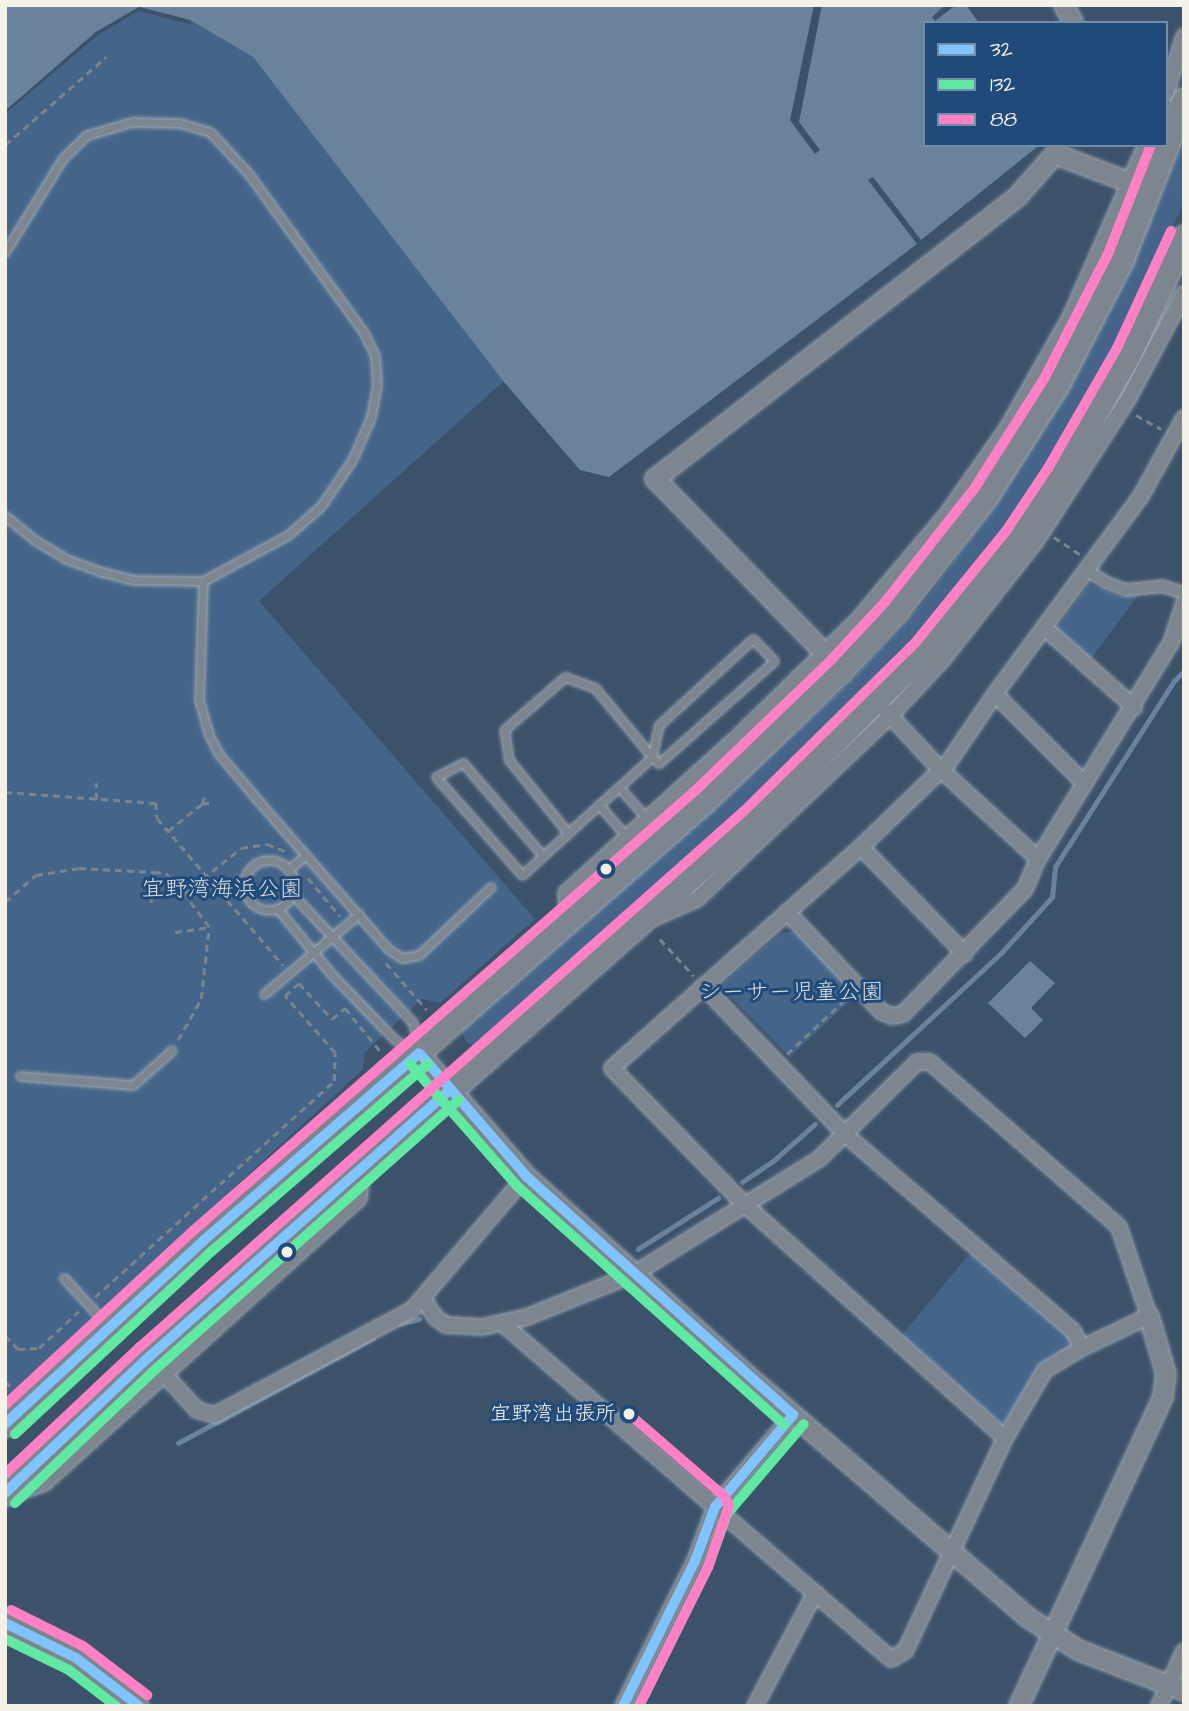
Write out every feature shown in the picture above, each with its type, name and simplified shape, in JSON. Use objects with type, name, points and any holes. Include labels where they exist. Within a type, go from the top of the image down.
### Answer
[{"type":"highway","points":[[1168,141],[1184,100]]},
{"type":"highway","points":[[5,1424],[109,1328],[704,801],[841,670],[896,611],[947,548],[1021,445],[1057,384],[1121,260],[1165,147]]},
{"type":"highway","points":[[5,1496],[149,1357],[752,822],[884,709],[925,652],[1017,539],[1060,475],[1129,354],[1184,237]]},
{"type":"street","points":[[1064,5],[1072,21]]},
{"type":"street","points":[[1168,87],[1184,37]]},
{"type":"street","points":[[568,922],[566,893],[648,820],[857,621],[948,513],[1008,427],[1070,318],[1145,147]]},
{"type":"street","points":[[841,670],[655,479],[1018,196],[1056,150],[1131,183]]},
{"type":"street","points":[[1038,859],[942,770],[884,709],[943,659],[1036,541],[1128,399],[1184,295]]},
{"type":"street","points":[[1005,1438],[746,1206],[612,1068],[861,847],[942,770],[1141,496],[1184,418]]},
{"type":"street","points":[[1090,567],[1107,583],[1126,590],[1162,586],[1184,593]]},
{"type":"street","points":[[787,912],[883,1012],[892,1016],[903,1014],[965,954],[1026,889],[1038,859],[1133,707],[1177,644],[1184,603]]},
{"type":"street","points":[[1046,629],[1133,707]]},
{"type":"street","points":[[995,694],[1085,784]]},
{"type":"street","points":[[861,847],[965,954]]},
{"type":"street","points":[[703,986],[846,1135],[1073,1331],[1082,1348]]},
{"type":"street","points":[[419,1053],[526,1175],[793,1415],[952,1553],[1051,1635],[1078,1650],[1184,1691]]},
{"type":"street","points":[[424,1300],[435,1317],[446,1325],[482,1327],[502,1323],[635,1274],[819,1159],[917,1062],[930,1062],[1119,1227],[1166,1374],[1163,1397],[1019,1706]]},
{"type":"street","points":[[5,1496],[44,1483],[359,1198],[364,1165]]},
{"type":"street","points":[[164,1374],[197,1410],[215,1415],[412,1310],[424,1300],[526,1175]]},
{"type":"street","points":[[502,1323],[891,1659],[905,1651],[1005,1438],[1045,1370],[1082,1348],[1149,1316]]},
{"type":"street","points":[[622,1706],[695,1561],[715,1507],[793,1415]]},
{"type":"street","points":[[755,1706],[815,1593]]},
{"type":"street","points":[[5,1623],[76,1658],[139,1706]]},
{"type":"street","points":[[1159,1706],[1166,1684],[1184,1651]]},
{"type":"lane","points":[[5,252],[63,158],[87,135],[132,122],[179,123],[210,132],[248,173],[363,331],[375,356],[377,385],[371,417],[352,460],[321,506],[288,535],[202,581],[134,580],[99,571],[68,560],[36,541],[5,516]]},
{"type":"lane","points":[[202,581],[199,700],[209,735],[218,752],[388,949],[402,958],[419,956],[491,887]]},
{"type":"lane","points":[[542,856],[463,763],[436,777],[522,875],[542,856],[568,834],[652,757],[659,725],[753,639],[774,661],[659,763],[652,757],[595,688],[565,677],[504,730],[509,760],[568,834]]},
{"type":"lane","points":[[619,787],[648,820]]},
{"type":"lane","points":[[599,805],[628,838]]},
{"type":"lane","points":[[288,870],[306,855]]},
{"type":"lane","points":[[261,861],[281,863],[288,870],[295,878],[293,895],[277,908],[260,909],[243,891],[245,874],[261,861]]},
{"type":"lane","points":[[293,895],[331,939],[413,1023],[419,1053]]},
{"type":"lane","points":[[277,908],[395,1040],[419,1053]]},
{"type":"lane","points":[[264,994],[359,914]]},
{"type":"lane","points":[[20,1076],[133,1085],[172,1050]]},
{"type":"lane","points":[[64,1278],[109,1328]]},
{"type":"path","points":[[5,145],[106,58]]},
{"type":"path","points":[[1130,412],[1162,429]]},
{"type":"path","points":[[1051,536],[1090,567]]},
{"type":"path","points":[[96,783],[96,800]]},
{"type":"path","points":[[5,792],[156,803],[157,818],[299,983],[332,1019],[345,1008],[381,1052]]},
{"type":"path","points":[[202,804],[206,793]]},
{"type":"path","points":[[168,831],[202,804],[213,802]]},
{"type":"path","points":[[5,902],[36,875],[79,868],[166,873],[209,928],[201,999],[172,1050]]},
{"type":"path","points":[[151,908],[153,872]]},
{"type":"path","points":[[184,894],[206,876]]},
{"type":"path","points":[[175,932],[209,928]]},
{"type":"path","points":[[660,939],[703,986]]},
{"type":"path","points":[[5,1335],[18,1349],[39,1348],[334,1081],[335,1053],[285,996],[299,983]]},
{"type":"path","points":[[777,1063],[859,987]]},
{"type":"path","points":[[5,1381],[16,1393]]},
{"type":"green space","name":"宜野湾海浜公園","points":[[139,7],[190,20],[253,57],[504,381],[259,601],[535,919],[440,1003],[422,999],[365,1052],[363,1069],[5,1398],[5,111],[96,32]]},
{"type":"green space","points":[[1184,134],[1184,202],[1124,338],[1070,435],[975,572],[941,616],[862,700],[718,837],[595,946],[536,989],[473,1045],[467,1043],[461,1030],[846,686],[924,602],[988,514],[1071,383],[1126,278]]},
{"type":"green space","points":[[1089,583],[1118,596],[1139,594],[1090,660],[1056,629]]},
{"type":"green space","name":"シーサー児童公園","points":[[797,931],[857,994],[790,1057],[720,986],[779,934]]},
{"type":"green space","points":[[971,1252],[1072,1339],[1069,1353],[1040,1368],[1013,1421],[1000,1423],[901,1336]]},
{"type":"shaded area","points":[[5,5],[814,5],[790,120],[815,154],[820,150],[799,122],[822,5],[945,5],[932,17],[935,21],[923,21],[923,147],[1037,147],[921,240],[873,177],[868,180],[917,244],[609,477],[580,470],[504,382],[253,57],[190,20],[139,7],[96,32],[5,111]]},
{"type":"shaded area","points":[[956,5],[966,5],[978,21],[935,21]]},
{"type":"shaded area","points":[[1030,961],[1055,983],[1031,1008],[1043,1020],[1025,1038],[988,1003]]},
{"type":"pier","points":[[139,7],[190,20],[192,25],[139,11],[98,35],[5,114],[5,111],[96,32]]},
{"type":"waterway","points":[[837,1105],[1002,952],[1052,897],[1055,867],[1174,681],[1184,671]]},
{"type":"waterway","points":[[742,1182],[772,1162],[815,1124]]},
{"type":"waterway","points":[[638,1249],[718,1198]]},
{"type":"waterway","points":[[399,1324],[419,1319]]},
{"type":"waterway","points":[[178,1443],[373,1338]]},
{"type":"transit line","name":"88","points":[[5,1405],[194,1230],[695,791],[831,660],[885,602],[974,489],[1045,377],[1108,254],[1150,147]]},
{"type":"transit line","name":"88","points":[[5,1474],[140,1347],[743,812],[915,643],[1006,531],[1048,468],[1117,348],[1171,231]]},
{"type":"transit line","name":"32","points":[[5,1424],[203,1241],[419,1053]]},
{"type":"transit line","name":"32","points":[[421,1055],[526,1176],[793,1415]]},
{"type":"transit line","name":"132","points":[[410,1064],[517,1186],[784,1425]]},
{"type":"transit line","name":"132","points":[[15,1434],[212,1251],[428,1064]]},
{"type":"transit line","name":"32","points":[[5,1493],[149,1357],[450,1090]]},
{"type":"transit line","name":"132","points":[[15,1503],[158,1367],[459,1100]]},
{"type":"transit line","name":"88","points":[[629,1414],[724,1496],[729,1506],[708,1567],[639,1706]]},
{"type":"transit line","name":"32","points":[[623,1706],[695,1561],[715,1507],[793,1415]]},
{"type":"transit line","name":"132","points":[[639,1706],[708,1567],[727,1514],[804,1424]]},
{"type":"transit line","name":"88","points":[[11,1610],[83,1646],[147,1695]]},
{"type":"transit line","name":"32","points":[[5,1623],[76,1658],[139,1706]]},
{"type":"transit line","name":"132","points":[[5,1639],[69,1670],[116,1706]]},
{"type":"place","name":"宜野湾出張所","points":[[629,1414]]}]
